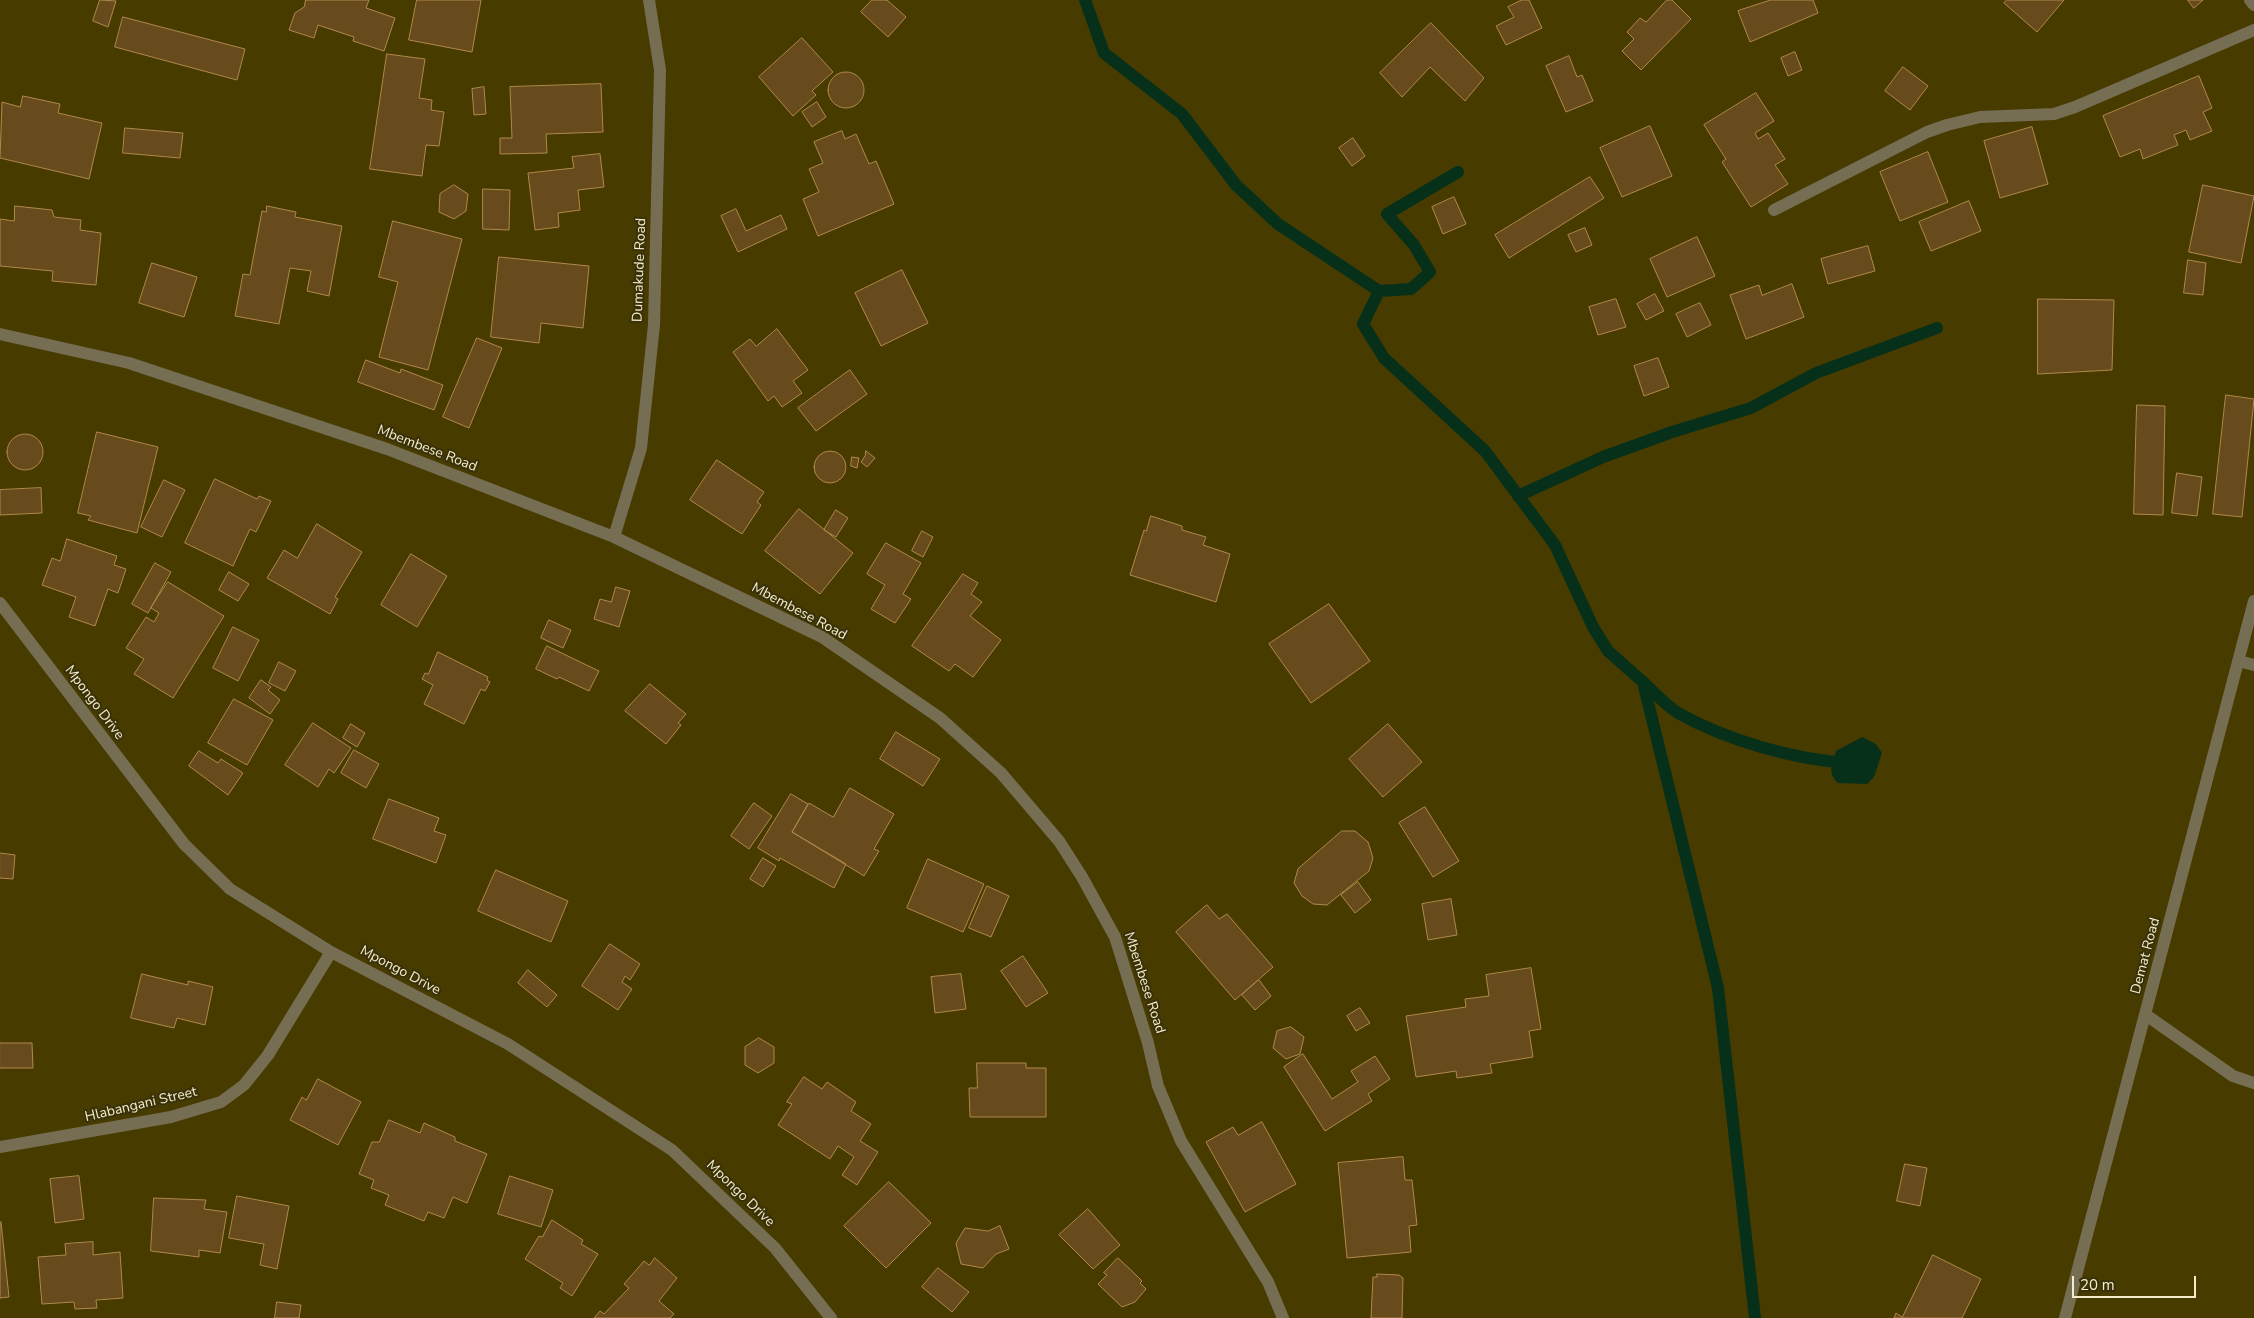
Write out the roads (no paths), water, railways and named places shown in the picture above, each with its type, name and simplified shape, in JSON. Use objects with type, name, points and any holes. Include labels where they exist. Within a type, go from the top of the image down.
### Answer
[{"type":"street","name":"Dumakude Road","points":[[614,538],[641,448],[654,325],[660,70],[649,0]]},
{"type":"street","points":[[2250,0],[2254,5]]},
{"type":"street","points":[[1774,210],[1927,132],[1956,122],[1980,117],[2054,114],[2075,107],[2254,30]]},
{"type":"street","name":"Mbembese Road","points":[[0,334],[138,366],[386,449],[614,538],[822,637],[940,718],[1001,773],[1059,841],[1082,877],[1114,937],[1148,1043],[1158,1086],[1181,1141],[1268,1282],[1283,1318]]},
{"type":"street","name":"Demat Road","points":[[2065,1318],[2254,601]]},
{"type":"street","name":"Mpongo Drive","points":[[0,603],[184,844],[230,889],[331,952],[508,1044],[672,1150],[775,1248],[830,1318]]},
{"type":"street","points":[[2238,661],[2254,665]]},
{"type":"street","name":"Hlabangani Street","points":[[0,1147],[171,1117],[221,1102],[244,1085],[268,1055],[331,952]]},
{"type":"street","points":[[2146,1015],[2233,1076],[2254,1083]]},
{"type":"waterway","points":[[1085,0],[1104,53],[1182,114],[1236,185],[1278,224],[1379,291],[1363,324],[1384,358],[1485,451],[1555,545],[1593,627],[1608,651],[1643,682],[1718,988],[1755,1318]]},
{"type":"waterway","points":[[1379,291],[1411,289],[1430,272],[1414,245],[1387,214],[1458,172]]},
{"type":"waterway","points":[[1518,496],[1603,457],[1672,432],[1751,408],[1816,373],[1937,328]]},
{"type":"waterway","points":[[1643,682],[1678,713],[1717,732],[1784,753],[1806,758],[1850,763]]}]
